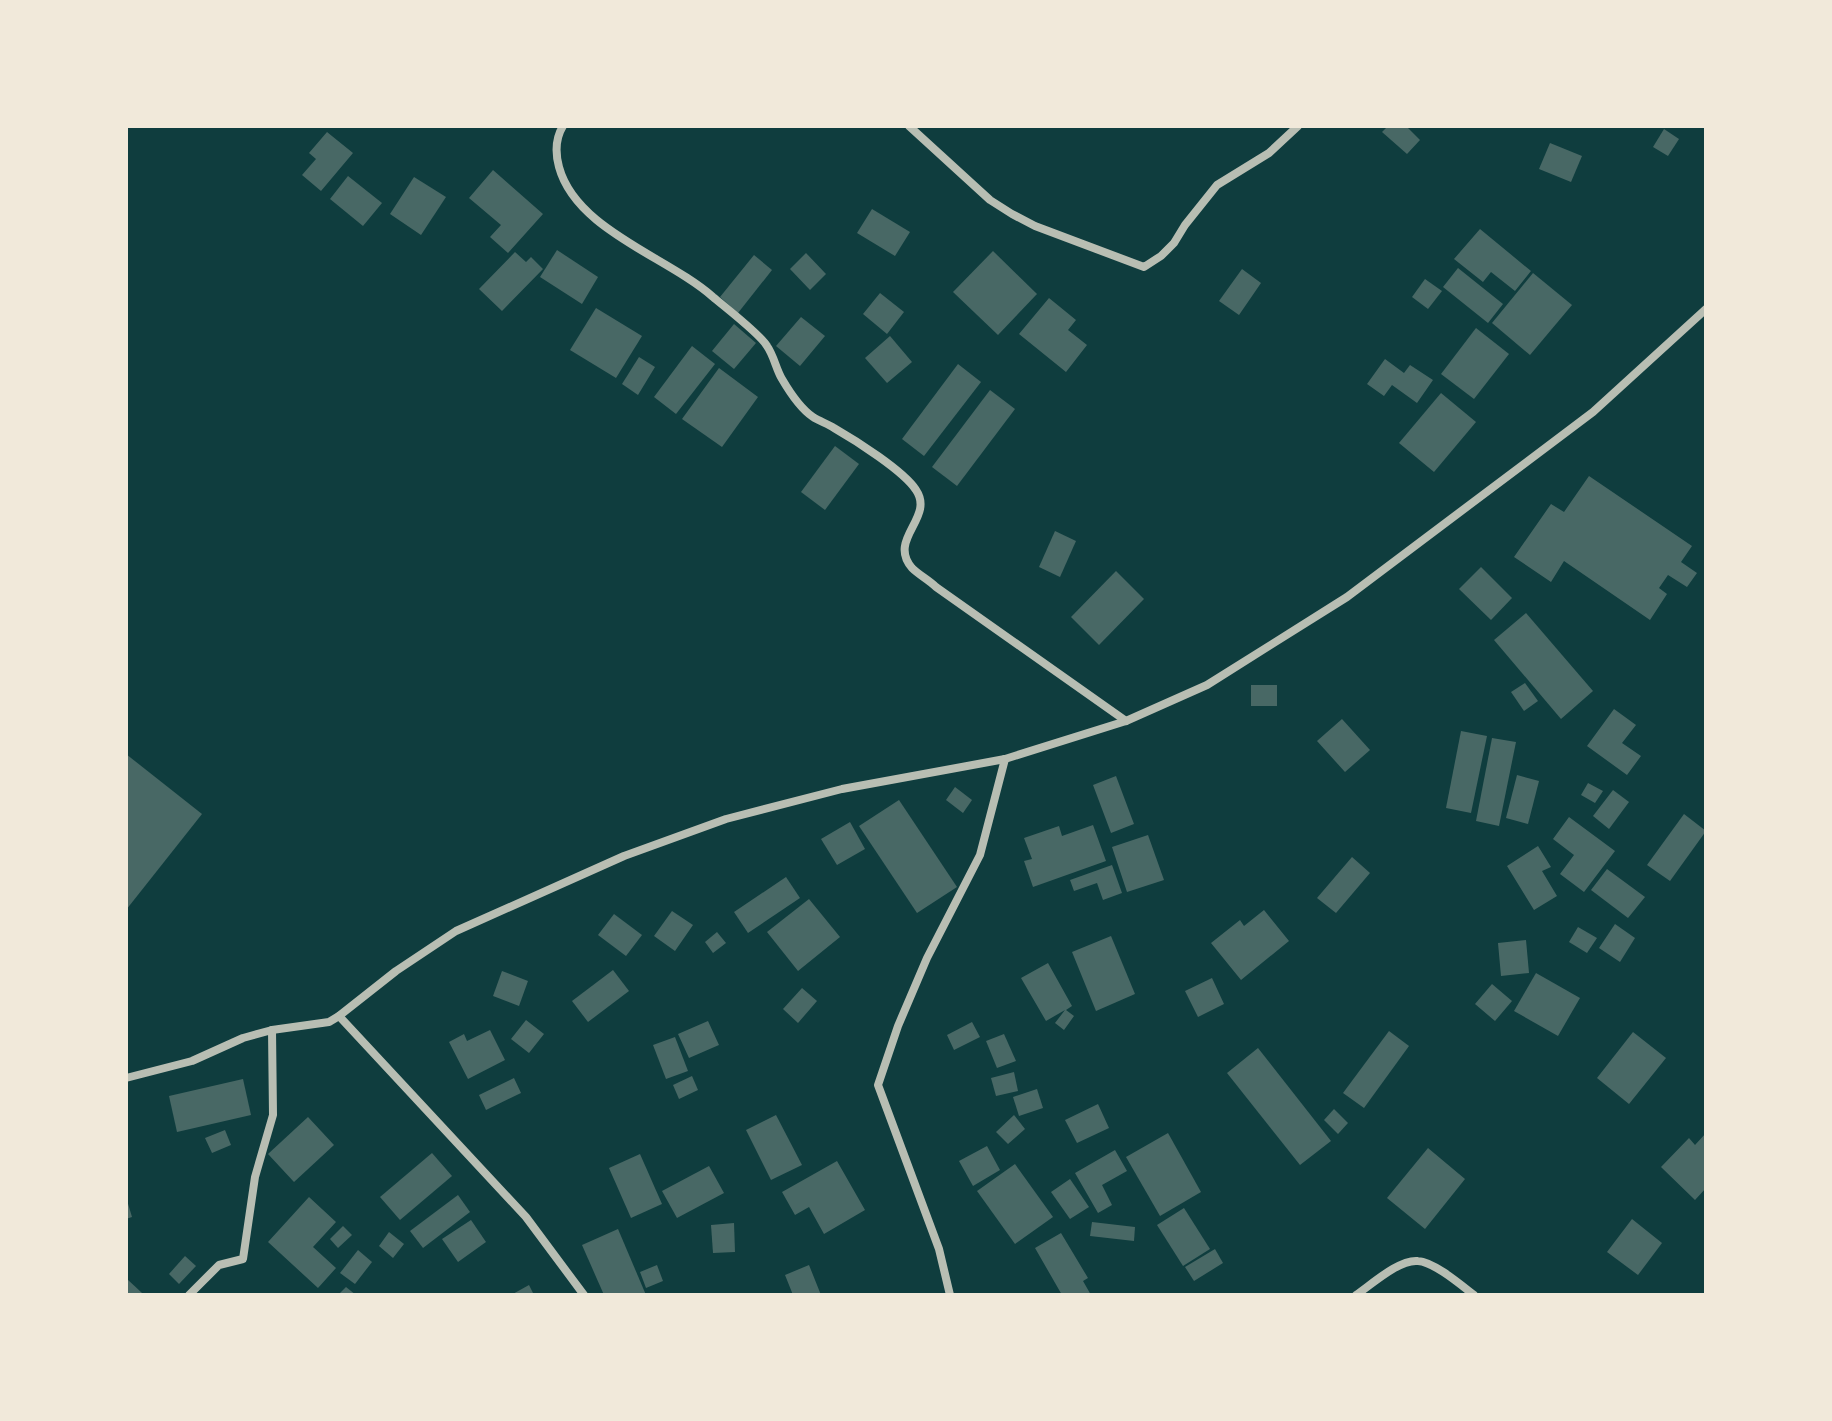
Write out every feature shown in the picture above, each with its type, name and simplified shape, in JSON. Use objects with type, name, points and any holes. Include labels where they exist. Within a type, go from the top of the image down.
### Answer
[{"type":"street","points":[[563,126],[557,135],[556,154],[562,177],[575,198],[608,229],[705,290],[766,344],[782,379],[811,416],[835,428],[906,476],[921,500],[920,515],[911,525],[906,541],[905,554],[911,566],[936,587],[1126,721]]},
{"type":"street","points":[[909,126],[990,200],[1012,214],[1035,226],[1144,267],[1174,243],[1217,185],[1269,153],[1298,126]]},
{"type":"street","points":[[126,1078],[192,1061],[243,1038],[272,1030],[329,1022],[396,971],[456,931],[624,856],[726,819],[842,789],[1005,759],[1126,721],[1207,685],[1347,597],[1593,412],[1706,309]]},
{"type":"street","points":[[950,1295],[939,1249],[878,1085],[898,1026],[927,958],[980,855],[1005,759]]},
{"type":"street","points":[[339,1016],[526,1217],[584,1295]]},
{"type":"street","points":[[189,1295],[219,1265],[243,1259],[255,1177],[273,1115],[272,1030]]},
{"type":"street","points":[[1356,1295],[1398,1266],[1418,1261],[1441,1270],[1474,1295]]},
{"type":"building","points":[[1388,126],[1406,126],[1420,140],[1407,154],[1382,132]]},
{"type":"building","points":[[1664,129],[1679,139],[1668,156],[1653,147]]},
{"type":"building","points":[[327,132],[353,153],[321,191],[302,175],[316,159],[309,153]]},
{"type":"building","points":[[1550,143],[1582,156],[1571,182],[1539,169]]},
{"type":"building","points":[[493,170],[543,214],[508,253],[490,237],[501,225],[469,198]]},
{"type":"building","points":[[348,176],[382,203],[363,226],[330,199]]},
{"type":"building","points":[[414,177],[446,197],[421,235],[390,214]]},
{"type":"building","points":[[872,209],[910,232],[895,256],[857,233]]},
{"type":"building","points":[[1480,229],[1531,271],[1515,291],[1491,272],[1483,282],[1454,259]]},
{"type":"building","points":[[557,250],[598,277],[582,304],[540,277]]},
{"type":"building","points":[[993,251],[1037,294],[998,335],[953,292]]},
{"type":"building","points":[[515,252],[526,262],[531,257],[543,269],[502,311],[479,289]]},
{"type":"building","points":[[806,253],[826,274],[810,290],[790,269]]},
{"type":"building","points":[[754,255],[772,270],[738,313],[720,297]]},
{"type":"building","points":[[1458,268],[1503,304],[1488,323],[1443,287]]},
{"type":"building","points":[[1242,269],[1261,283],[1239,315],[1219,301]]},
{"type":"building","points":[[1533,273],[1572,305],[1530,355],[1492,323]]},
{"type":"building","points":[[1425,279],[1442,291],[1428,309],[1412,297]]},
{"type":"building","points":[[880,293],[904,312],[887,334],[863,314]]},
{"type":"building","points":[[1049,298],[1076,320],[1068,330],[1087,345],[1066,372],[1019,334]]},
{"type":"building","points":[[596,308],[642,336],[616,378],[570,350]]},
{"type":"building","points":[[801,317],[825,336],[800,366],[776,346]]},
{"type":"building","points":[[734,324],[756,343],[734,369],[712,351]]},
{"type":"building","points":[[1476,328],[1509,354],[1474,399],[1441,374]]},
{"type":"building","points":[[890,336],[912,362],[887,383],[865,358]]},
{"type":"building","points":[[692,346],[715,364],[676,414],[654,397]]},
{"type":"building","points":[[639,357],[655,367],[638,395],[622,384]]},
{"type":"building","points":[[1385,359],[1404,373],[1410,365],[1433,380],[1417,403],[1392,385],[1384,396],[1367,384]]},
{"type":"building","points":[[958,364],[981,382],[924,456],[902,439]]},
{"type":"building","points":[[719,368],[758,397],[722,447],[682,419]]},
{"type":"building","points":[[990,390],[1015,409],[957,486],[932,467]]},
{"type":"building","points":[[1441,393],[1476,422],[1434,472],[1399,443]]},
{"type":"building","points":[[835,446],[859,464],[825,510],[801,492]]},
{"type":"building","points":[[1589,476],[1692,546],[1681,562],[1697,573],[1687,587],[1668,575],[1659,588],[1667,594],[1650,620],[1564,561],[1551,582],[1514,557],[1551,504],[1564,512]]},
{"type":"building","points":[[1055,531],[1076,541],[1060,577],[1039,567]]},
{"type":"building","points":[[1481,567],[1512,598],[1491,620],[1459,589]]},
{"type":"building","points":[[1116,571],[1144,599],[1099,645],[1071,617]]},
{"type":"building","points":[[1526,613],[1593,691],[1561,719],[1494,640]]},
{"type":"building","points":[[1525,683],[1538,701],[1524,711],[1511,692]]},
{"type":"building","points":[[1251,685],[1277,685],[1277,706],[1251,706]]},
{"type":"building","points":[[1614,709],[1636,725],[1622,743],[1641,756],[1627,775],[1587,746]]},
{"type":"building","points":[[1342,719],[1370,750],[1345,772],[1317,741]]},
{"type":"building","points":[[1461,731],[1487,736],[1471,813],[1446,808]]},
{"type":"building","points":[[1492,738],[1516,742],[1499,826],[1476,821]]},
{"type":"building","points":[[126,754],[202,814],[126,910]]},
{"type":"building","points":[[1517,775],[1539,781],[1528,824],[1506,818]]},
{"type":"building","points":[[1116,776],[1134,824],[1111,833],[1093,785]]},
{"type":"building","points":[[1588,783],[1603,791],[1595,803],[1581,795]]},
{"type":"building","points":[[955,787],[972,800],[963,813],[946,800]]},
{"type":"building","points":[[1613,790],[1629,802],[1609,829],[1593,816]]},
{"type":"building","points":[[899,800],[957,887],[917,913],[859,826]]},
{"type":"building","points":[[1684,814],[1706,831],[1670,881],[1647,865]]},
{"type":"building","points":[[1569,817],[1615,851],[1584,892],[1560,874],[1574,855],[1553,839]]},
{"type":"building","points":[[850,822],[865,849],[837,865],[821,839]]},
{"type":"building","points":[[1093,825],[1106,861],[1033,887],[1024,861],[1032,859],[1024,838],[1059,826],[1062,836]]},
{"type":"building","points":[[1148,835],[1164,880],[1127,892],[1112,847]]},
{"type":"building","points":[[1538,846],[1551,867],[1542,871],[1557,896],[1534,910],[1507,866]]},
{"type":"building","points":[[1352,857],[1370,873],[1336,913],[1317,898]]},
{"type":"building","points":[[1112,865],[1122,893],[1103,900],[1097,883],[1074,891],[1070,880]]},
{"type":"building","points":[[1607,869],[1645,897],[1628,918],[1591,890]]},
{"type":"building","points":[[786,877],[800,898],[748,933],[734,912]]},
{"type":"building","points":[[809,899],[840,937],[798,971],[767,932]]},
{"type":"building","points":[[1264,910],[1289,941],[1241,980],[1211,943],[1240,920],[1244,926]]},
{"type":"building","points":[[672,911],[693,925],[675,951],[654,936]]},
{"type":"building","points":[[614,914],[642,935],[626,956],[598,935]]},
{"type":"building","points":[[1615,924],[1635,938],[1620,962],[1599,948]]},
{"type":"building","points":[[1578,927],[1597,938],[1587,953],[1569,942]]},
{"type":"building","points":[[717,932],[726,943],[713,953],[705,942]]},
{"type":"building","points":[[1111,936],[1135,994],[1096,1011],[1072,952]]},
{"type":"building","points":[[1526,940],[1529,973],[1501,976],[1498,943]]},
{"type":"building","points":[[1048,963],[1072,1006],[1066,1010],[1074,1016],[1064,1030],[1055,1023],[1065,1010],[1046,1021],[1021,978]]},
{"type":"building","points":[[613,970],[629,991],[588,1022],[572,1001]]},
{"type":"building","points":[[502,971],[528,981],[519,1006],[493,996]]},
{"type":"building","points":[[1536,973],[1580,998],[1558,1036],[1514,1011]]},
{"type":"building","points":[[1212,978],[1224,1004],[1198,1017],[1185,991]]},
{"type":"building","points":[[1492,984],[1512,1001],[1495,1021],[1475,1004]]},
{"type":"building","points":[[802,988],[817,1001],[798,1023],[783,1009]]},
{"type":"building","points":[[526,1020],[544,1034],[529,1053],[511,1039]]},
{"type":"building","points":[[708,1021],[719,1045],[689,1058],[678,1034]]},
{"type":"building","points":[[972,1022],[980,1037],[954,1050],[947,1035]]},
{"type":"building","points":[[490,1030],[505,1060],[468,1079],[449,1042],[464,1034],[467,1041]]},
{"type":"building","points":[[1389,1031],[1409,1046],[1364,1108],[1343,1093]]},
{"type":"building","points":[[1633,1032],[1666,1058],[1629,1104],[1597,1078]]},
{"type":"building","points":[[1004,1034],[1016,1061],[997,1068],[986,1041]]},
{"type":"building","points":[[675,1037],[688,1071],[666,1079],[653,1045]]},
{"type":"building","points":[[1258,1048],[1331,1141],[1300,1165],[1227,1073]]},
{"type":"building","points":[[1014,1072],[1018,1091],[996,1096],[991,1078]]},
{"type":"building","points":[[692,1076],[698,1090],[679,1099],[673,1085]]},
{"type":"building","points":[[514,1078],[521,1093],[486,1110],[479,1095]]},
{"type":"building","points":[[243,1079],[251,1115],[177,1132],[169,1096]]},
{"type":"building","points":[[1037,1089],[1043,1108],[1019,1116],[1013,1097]]},
{"type":"building","points":[[1098,1104],[1109,1128],[1077,1143],[1065,1120]]},
{"type":"building","points":[[1334,1109],[1348,1123],[1338,1134],[1324,1120]]},
{"type":"building","points":[[776,1115],[802,1165],[771,1180],[746,1130]]},
{"type":"building","points":[[1014,1115],[1025,1129],[1008,1144],[996,1132]]},
{"type":"building","points":[[308,1117],[334,1145],[294,1182],[268,1154]]},
{"type":"building","points":[[225,1130],[231,1145],[212,1153],[205,1138]]},
{"type":"building","points":[[1168,1133],[1201,1192],[1160,1216],[1126,1157]]},
{"type":"building","points":[[1706,1133],[1706,1188],[1695,1200],[1661,1167],[1689,1138],[1695,1145]]},
{"type":"building","points":[[987,1146],[1000,1170],[973,1186],[959,1161]]},
{"type":"building","points":[[1428,1148],[1465,1179],[1425,1229],[1387,1198]]},
{"type":"building","points":[[1115,1150],[1127,1171],[1102,1185],[1112,1205],[1098,1213],[1075,1173]]},
{"type":"building","points":[[432,1153],[452,1176],[400,1220],[380,1197]]},
{"type":"building","points":[[640,1154],[662,1204],[631,1218],[609,1168]]},
{"type":"building","points":[[837,1161],[865,1210],[824,1234],[809,1207],[795,1215],[782,1192]]},
{"type":"building","points":[[1015,1164],[1053,1217],[1015,1244],[977,1191]]},
{"type":"building","points":[[709,1166],[724,1193],[677,1218],[662,1191]]},
{"type":"building","points":[[1070,1179],[1089,1207],[1070,1219],[1051,1192]]},
{"type":"building","points":[[458,1195],[470,1212],[423,1248],[410,1231]]},
{"type":"building","points":[[126,1197],[132,1217],[126,1219]]},
{"type":"building","points":[[309,1197],[336,1222],[313,1247],[336,1268],[318,1288],[268,1242]]},
{"type":"building","points":[[1184,1208],[1210,1249],[1183,1266],[1157,1225]]},
{"type":"building","points":[[1632,1219],[1662,1243],[1638,1275],[1607,1252]]},
{"type":"building","points":[[471,1220],[486,1242],[458,1262],[442,1239]]},
{"type":"building","points":[[1092,1222],[1135,1227],[1134,1241],[1090,1236]]},
{"type":"building","points":[[734,1223],[735,1252],[713,1253],[711,1225]]},
{"type":"building","points":[[343,1226],[352,1235],[338,1248],[330,1239]]},
{"type":"building","points":[[618,1229],[646,1295],[604,1295],[582,1245]]},
{"type":"building","points":[[389,1232],[404,1244],[393,1258],[379,1246]]},
{"type":"building","points":[[1061,1233],[1088,1278],[1083,1281],[1091,1295],[1062,1295],[1035,1248]]},
{"type":"building","points":[[1215,1249],[1223,1263],[1194,1281],[1185,1267]]},
{"type":"building","points":[[358,1250],[372,1262],[355,1284],[340,1273]]},
{"type":"building","points":[[185,1256],[196,1266],[179,1284],[169,1274]]},
{"type":"building","points":[[657,1265],[663,1281],[646,1288],[640,1272]]},
{"type":"building","points":[[809,1265],[821,1295],[793,1295],[785,1275]]},
{"type":"building","points":[[126,1278],[142,1293],[140,1295],[126,1295]]},
{"type":"building","points":[[529,1285],[534,1295],[511,1295]]},
{"type":"building","points":[[346,1287],[356,1295],[338,1295]]}]
